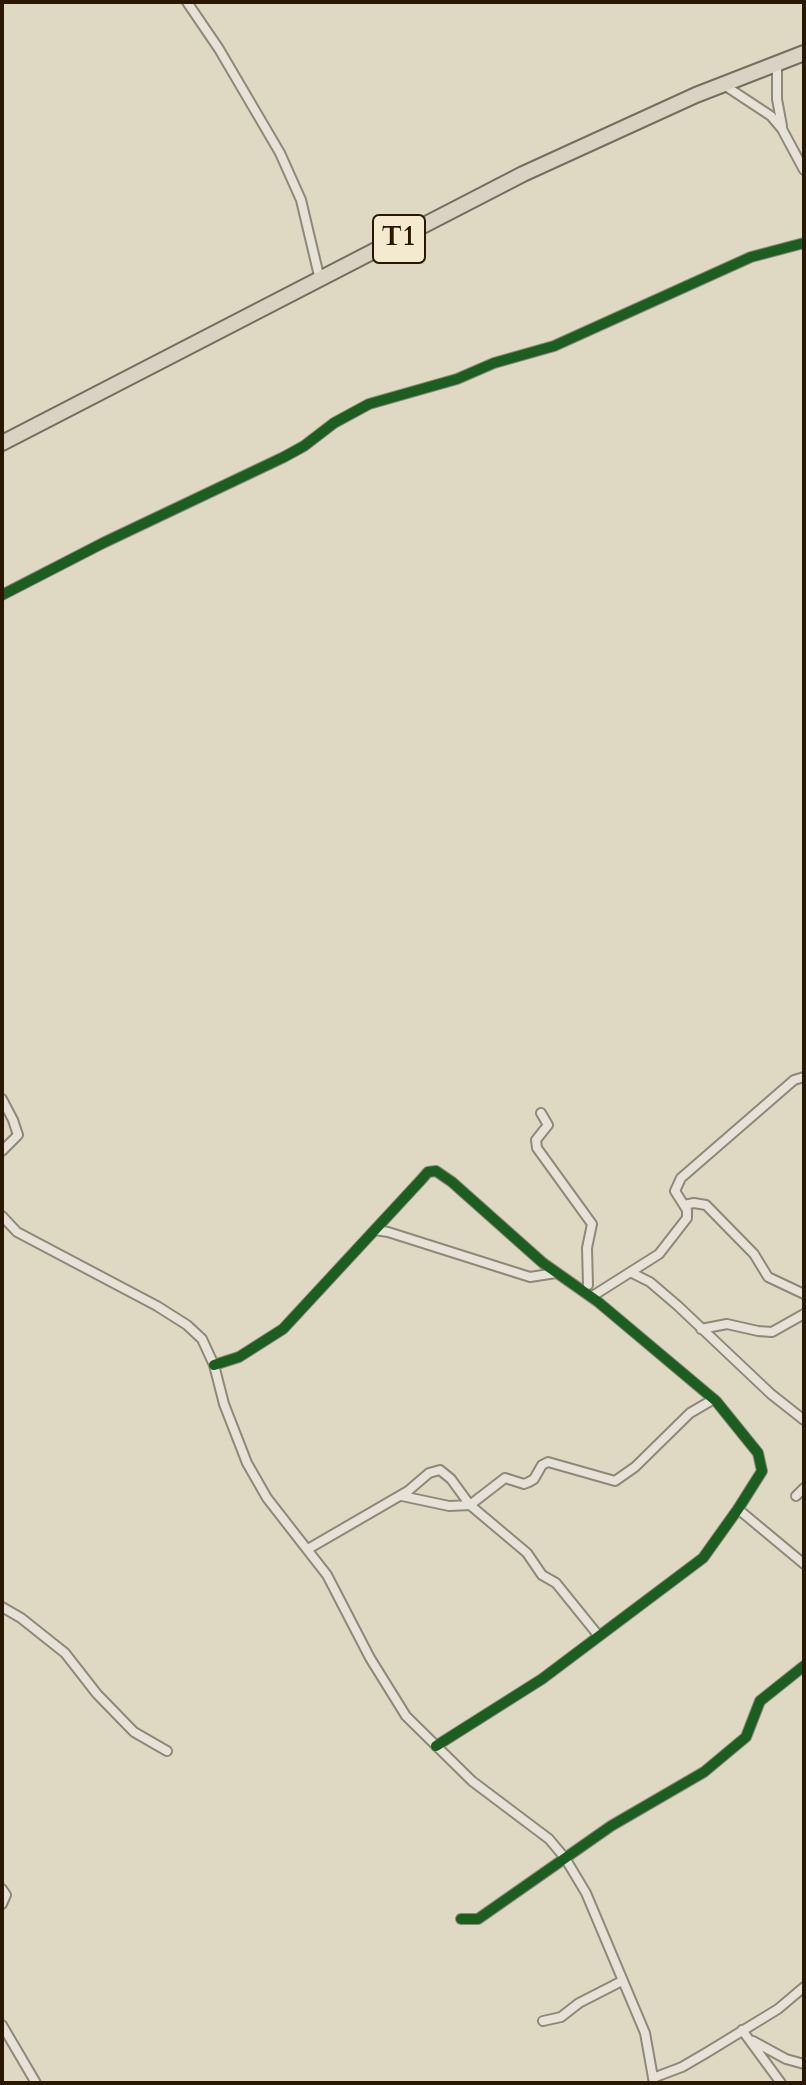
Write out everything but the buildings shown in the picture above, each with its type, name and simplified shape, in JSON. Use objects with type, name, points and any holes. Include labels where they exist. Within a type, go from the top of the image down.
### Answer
[{"type":"highway","name":"T1","points":[[2,443],[551,160],[804,53]]},
{"type":"street","points":[[187,2],[219,49],[280,153],[301,200],[320,280]]},
{"type":"street","points":[[777,64],[777,99],[782,129]]},
{"type":"street","points":[[723,85],[771,116],[782,129],[804,170]]},
{"type":"street","points":[[2,595],[284,457],[369,404],[457,379],[494,363],[554,346],[751,257],[804,243]]},
{"type":"street","points":[[591,1297],[659,1254],[687,1218],[684,1205],[675,1191],[681,1178],[794,1080],[804,1077]]},
{"type":"street","points":[[2,1099],[18,1135],[2,1151]]},
{"type":"street","points":[[541,1113],[548,1125],[536,1140],[537,1148],[592,1224],[587,1248],[588,1285]]},
{"type":"street","points":[[214,1365],[239,1357],[283,1329],[428,1172],[436,1171],[556,1273],[591,1297],[714,1399],[758,1453],[762,1471],[703,1558],[542,1679],[436,1746]]},
{"type":"street","points":[[684,1205],[706,1205],[754,1254],[768,1277],[804,1294]]},
{"type":"street","points":[[2,1216],[5,1226],[187,1325],[202,1339],[214,1365],[224,1404],[247,1463],[267,1498],[327,1575],[370,1658],[406,1716],[472,1781],[537,1828],[565,1858],[601,1922],[645,2033],[654,2081],[778,2009],[804,1987]]},
{"type":"street","points":[[375,1230],[530,1277],[556,1273]]},
{"type":"street","points":[[632,1273],[650,1282],[771,1394],[804,1420]]},
{"type":"street","points":[[576,1286],[614,1284]]},
{"type":"street","points":[[701,1329],[727,1324],[772,1332],[803,1312]]},
{"type":"street","points":[[401,1495],[449,1506],[470,1505],[505,1478],[524,1484],[529,1482],[548,1462],[615,1481],[635,1467],[690,1413],[714,1399]]},
{"type":"street","points":[[308,1549],[401,1495],[429,1473],[440,1470],[451,1479],[470,1505],[527,1553],[542,1575],[556,1583],[598,1635]]},
{"type":"street","points":[[796,1496],[804,1488]]},
{"type":"street","points":[[738,1509],[804,1564]]},
{"type":"street","points":[[2,1607],[65,1653],[97,1694],[134,1732],[167,1751]]},
{"type":"street","points":[[461,1919],[478,1919],[648,1802],[704,1772],[746,1737],[760,1701],[804,1666]]},
{"type":"street","points":[[2,1889],[6,1895],[2,1904]]},
{"type":"street","points":[[543,2021],[561,2017],[579,2003],[622,1981]]},
{"type":"street","points":[[2,2025],[36,2083]]},
{"type":"street","points":[[742,2030],[781,2083]]},
{"type":"street","points":[[749,2038],[786,2059],[804,2064]]},
{"type":"cycle path","points":[[2,595],[284,457],[369,404],[457,379],[494,363],[554,346],[751,257],[804,243]]},
{"type":"cycle path","points":[[214,1365],[239,1357],[283,1329],[428,1172],[436,1171],[543,1263],[597,1301],[716,1401],[758,1453],[762,1471],[703,1558],[542,1679],[436,1746]]},
{"type":"cycle path","points":[[461,1919],[478,1919],[611,1826],[704,1772],[746,1737],[760,1701],[804,1666]]}]
